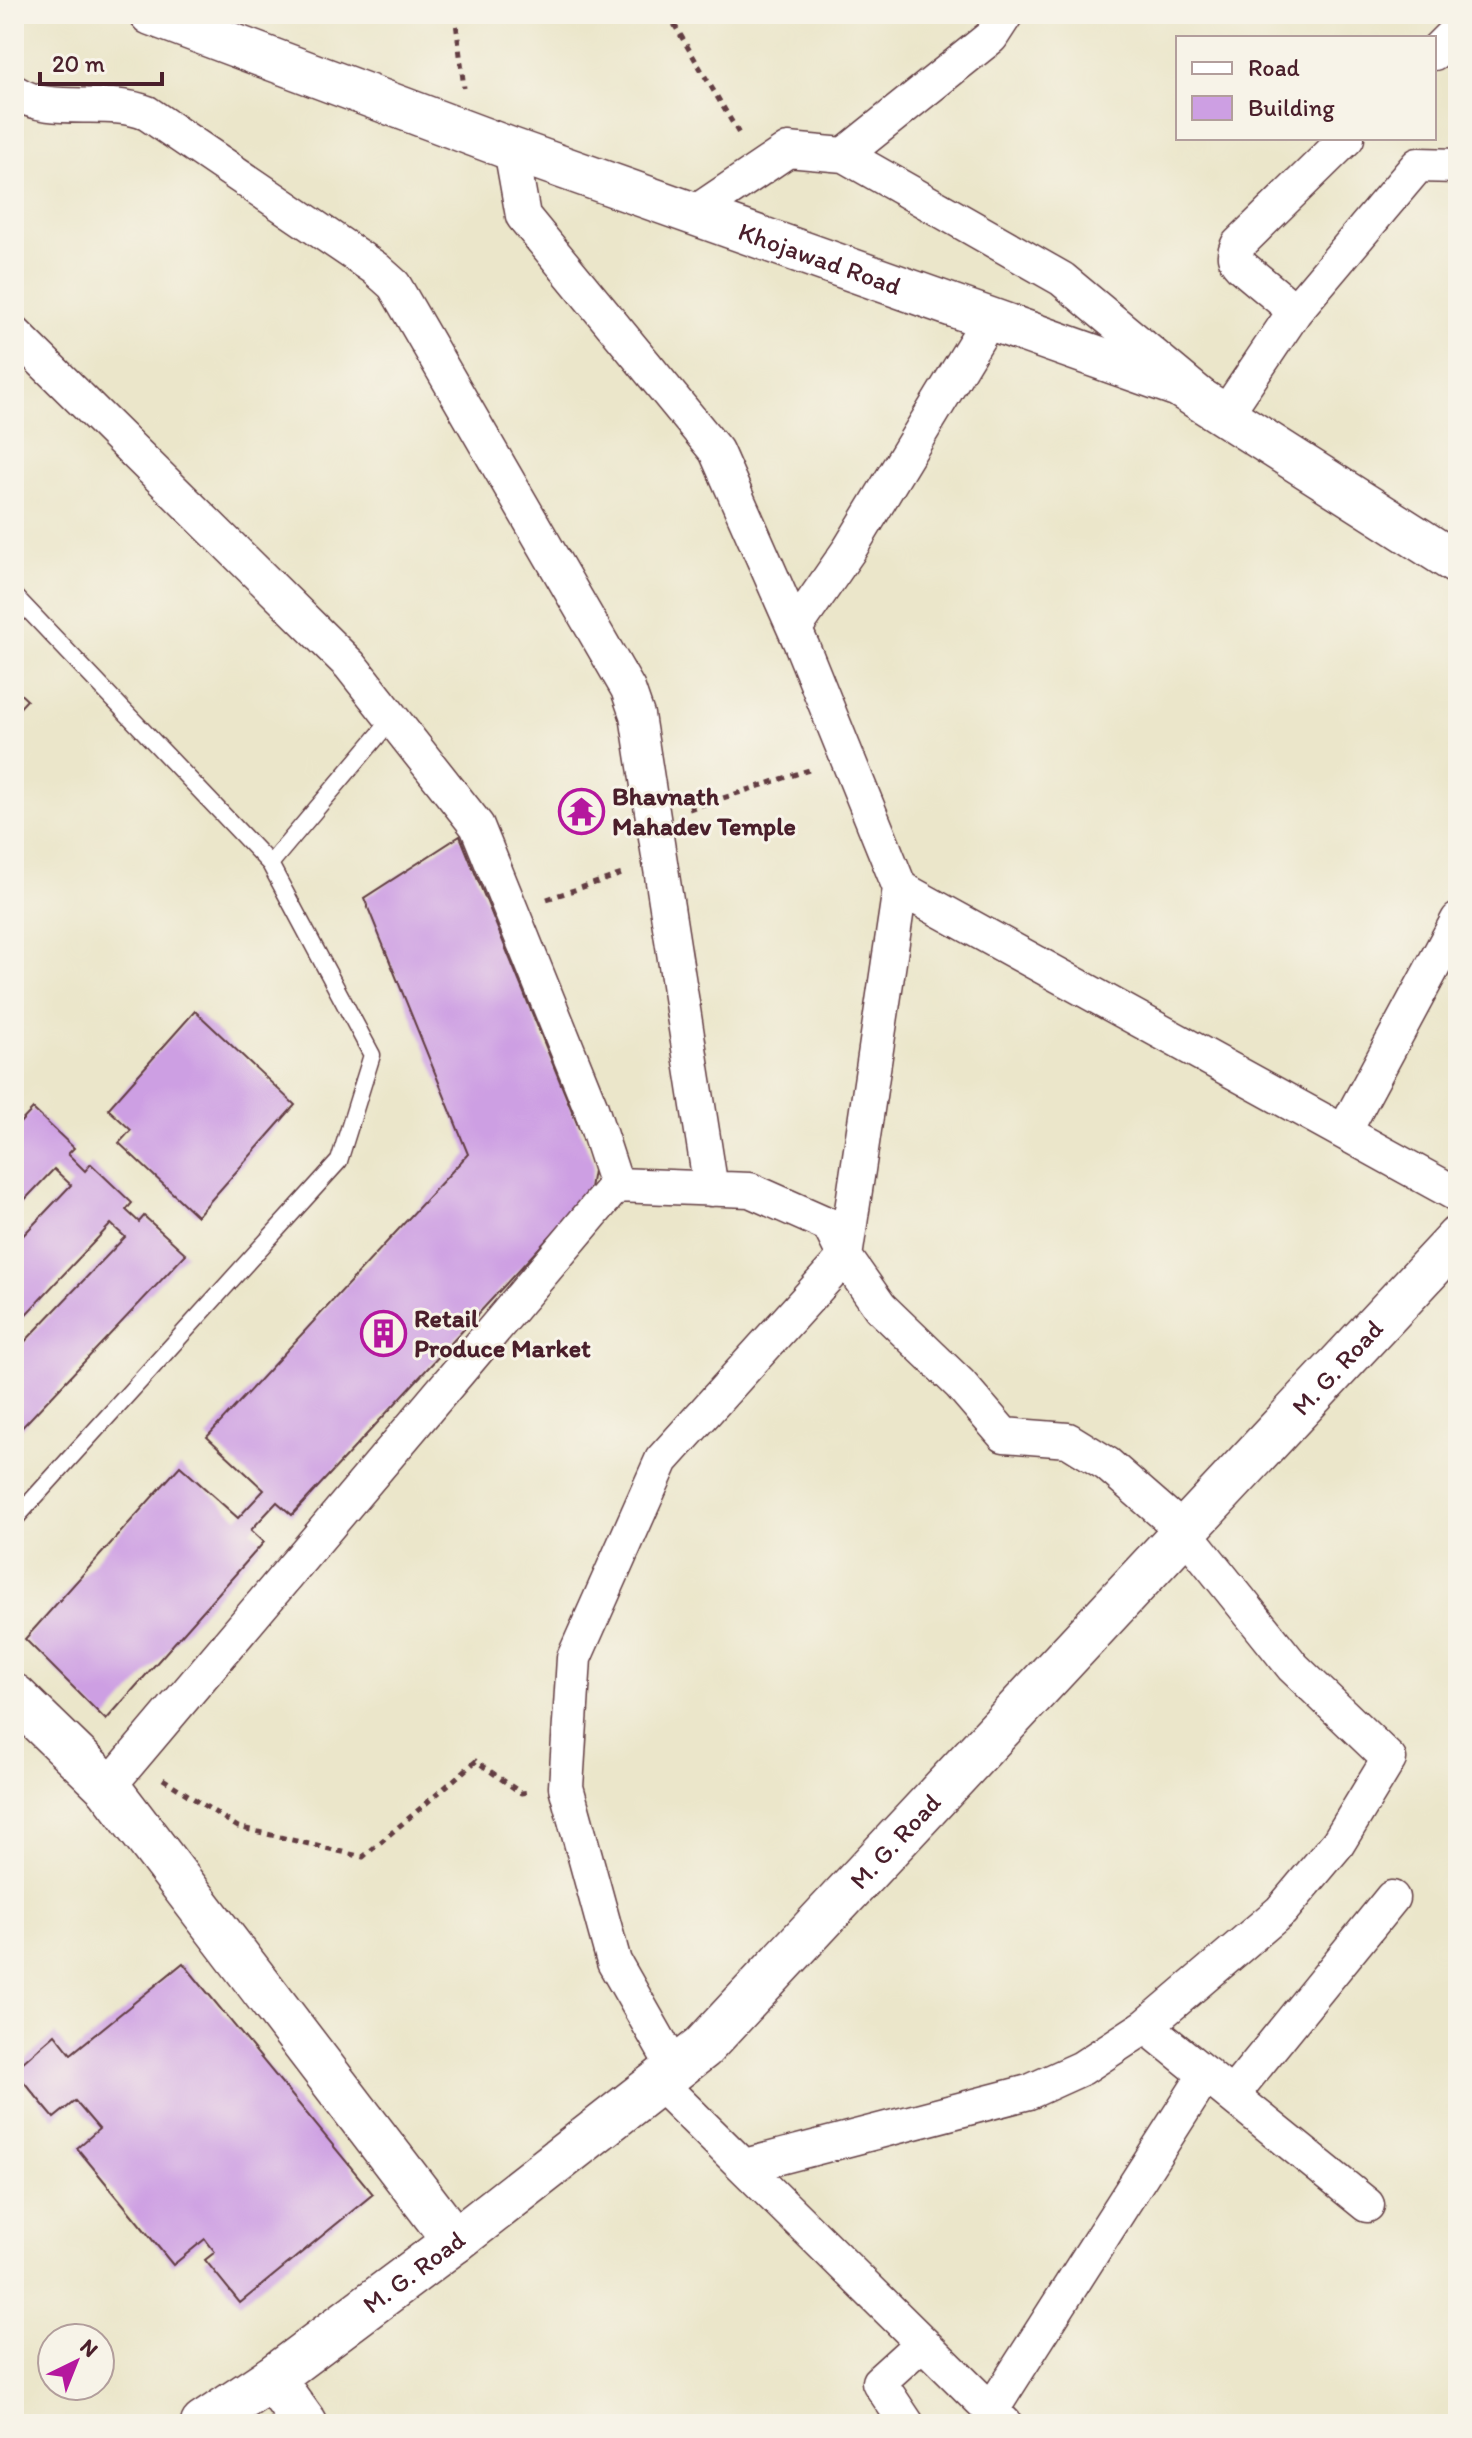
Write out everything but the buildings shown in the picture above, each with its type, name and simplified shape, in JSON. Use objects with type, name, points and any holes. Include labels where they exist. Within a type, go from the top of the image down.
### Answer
[{"type":"main road","name":"M. G. Road","points":[[203,2424],[272,2378],[455,2241],[702,2048],[1458,1238]]},
{"type":"main road","points":[[14,1696],[120,1773],[455,2241]]},
{"type":"main road","points":[[272,2378],[305,2424]]},
{"type":"street","name":"Khojawad Road","points":[[151,14],[511,149],[1179,386],[1458,564]]},
{"type":"street","points":[[844,155],[991,37],[1006,14]]},
{"type":"street","points":[[1436,51],[1458,29]]},
{"type":"street","points":[[14,92],[26,100],[43,104],[131,107],[147,113],[375,268],[394,285],[628,689],[637,715],[711,1189]]},
{"type":"street","points":[[1295,311],[1241,266],[1235,259],[1235,252],[1238,245],[1345,140]]},
{"type":"street","points":[[511,149],[523,216],[716,451],[795,628],[900,888],[845,1257],[662,1460],[574,1658],[566,1787],[614,1962],[666,2076],[745,2166],[998,2418],[1206,2074]]},
{"type":"street","points":[[693,214],[788,150],[844,155],[1062,279],[1225,415],[1295,311],[1418,165],[1458,166]]},
{"type":"street","points":[[795,628],[849,550],[990,318]]},
{"type":"street","points":[[14,333],[350,665],[477,826],[591,1108],[616,1185]]},
{"type":"street","points":[[900,888],[1458,1195]]},
{"type":"street","points":[[1344,1132],[1458,920]]},
{"type":"street","points":[[616,1185],[750,1190],[829,1225],[845,1257],[880,1307],[960,1384],[1004,1435],[1068,1440],[1107,1464],[1184,1531],[1293,1667],[1389,1759],[1338,1843],[1281,1911],[1146,2026],[1082,2068],[1029,2092],[745,2166]]},
{"type":"street","points":[[120,1773],[616,1185]]},
{"type":"street","points":[[1232,2095],[1392,1898]]},
{"type":"street","points":[[1146,2026],[1367,2205]]},
{"type":"street","points":[[907,2424],[879,2382],[922,2343]]},
{"type":"lane","points":[[14,595],[270,864],[372,1055],[339,1161],[14,1520]]},
{"type":"lane","points":[[270,864],[392,719]]},
{"type":"path","points":[[455,14],[470,134]]},
{"type":"path","points":[[668,14],[759,169]]},
{"type":"path","points":[[653,820],[848,758]]},
{"type":"path","points":[[511,911],[660,861]]},
{"type":"path","points":[[120,1773],[238,1827],[363,1857],[476,1761],[521,1793],[566,1787]]},
{"type":"place","name":"Bhavnath Mahadev Temple","points":[[581,811]]},
{"type":"place","name":"Retail Produce Market","points":[[383,1333]]}]
